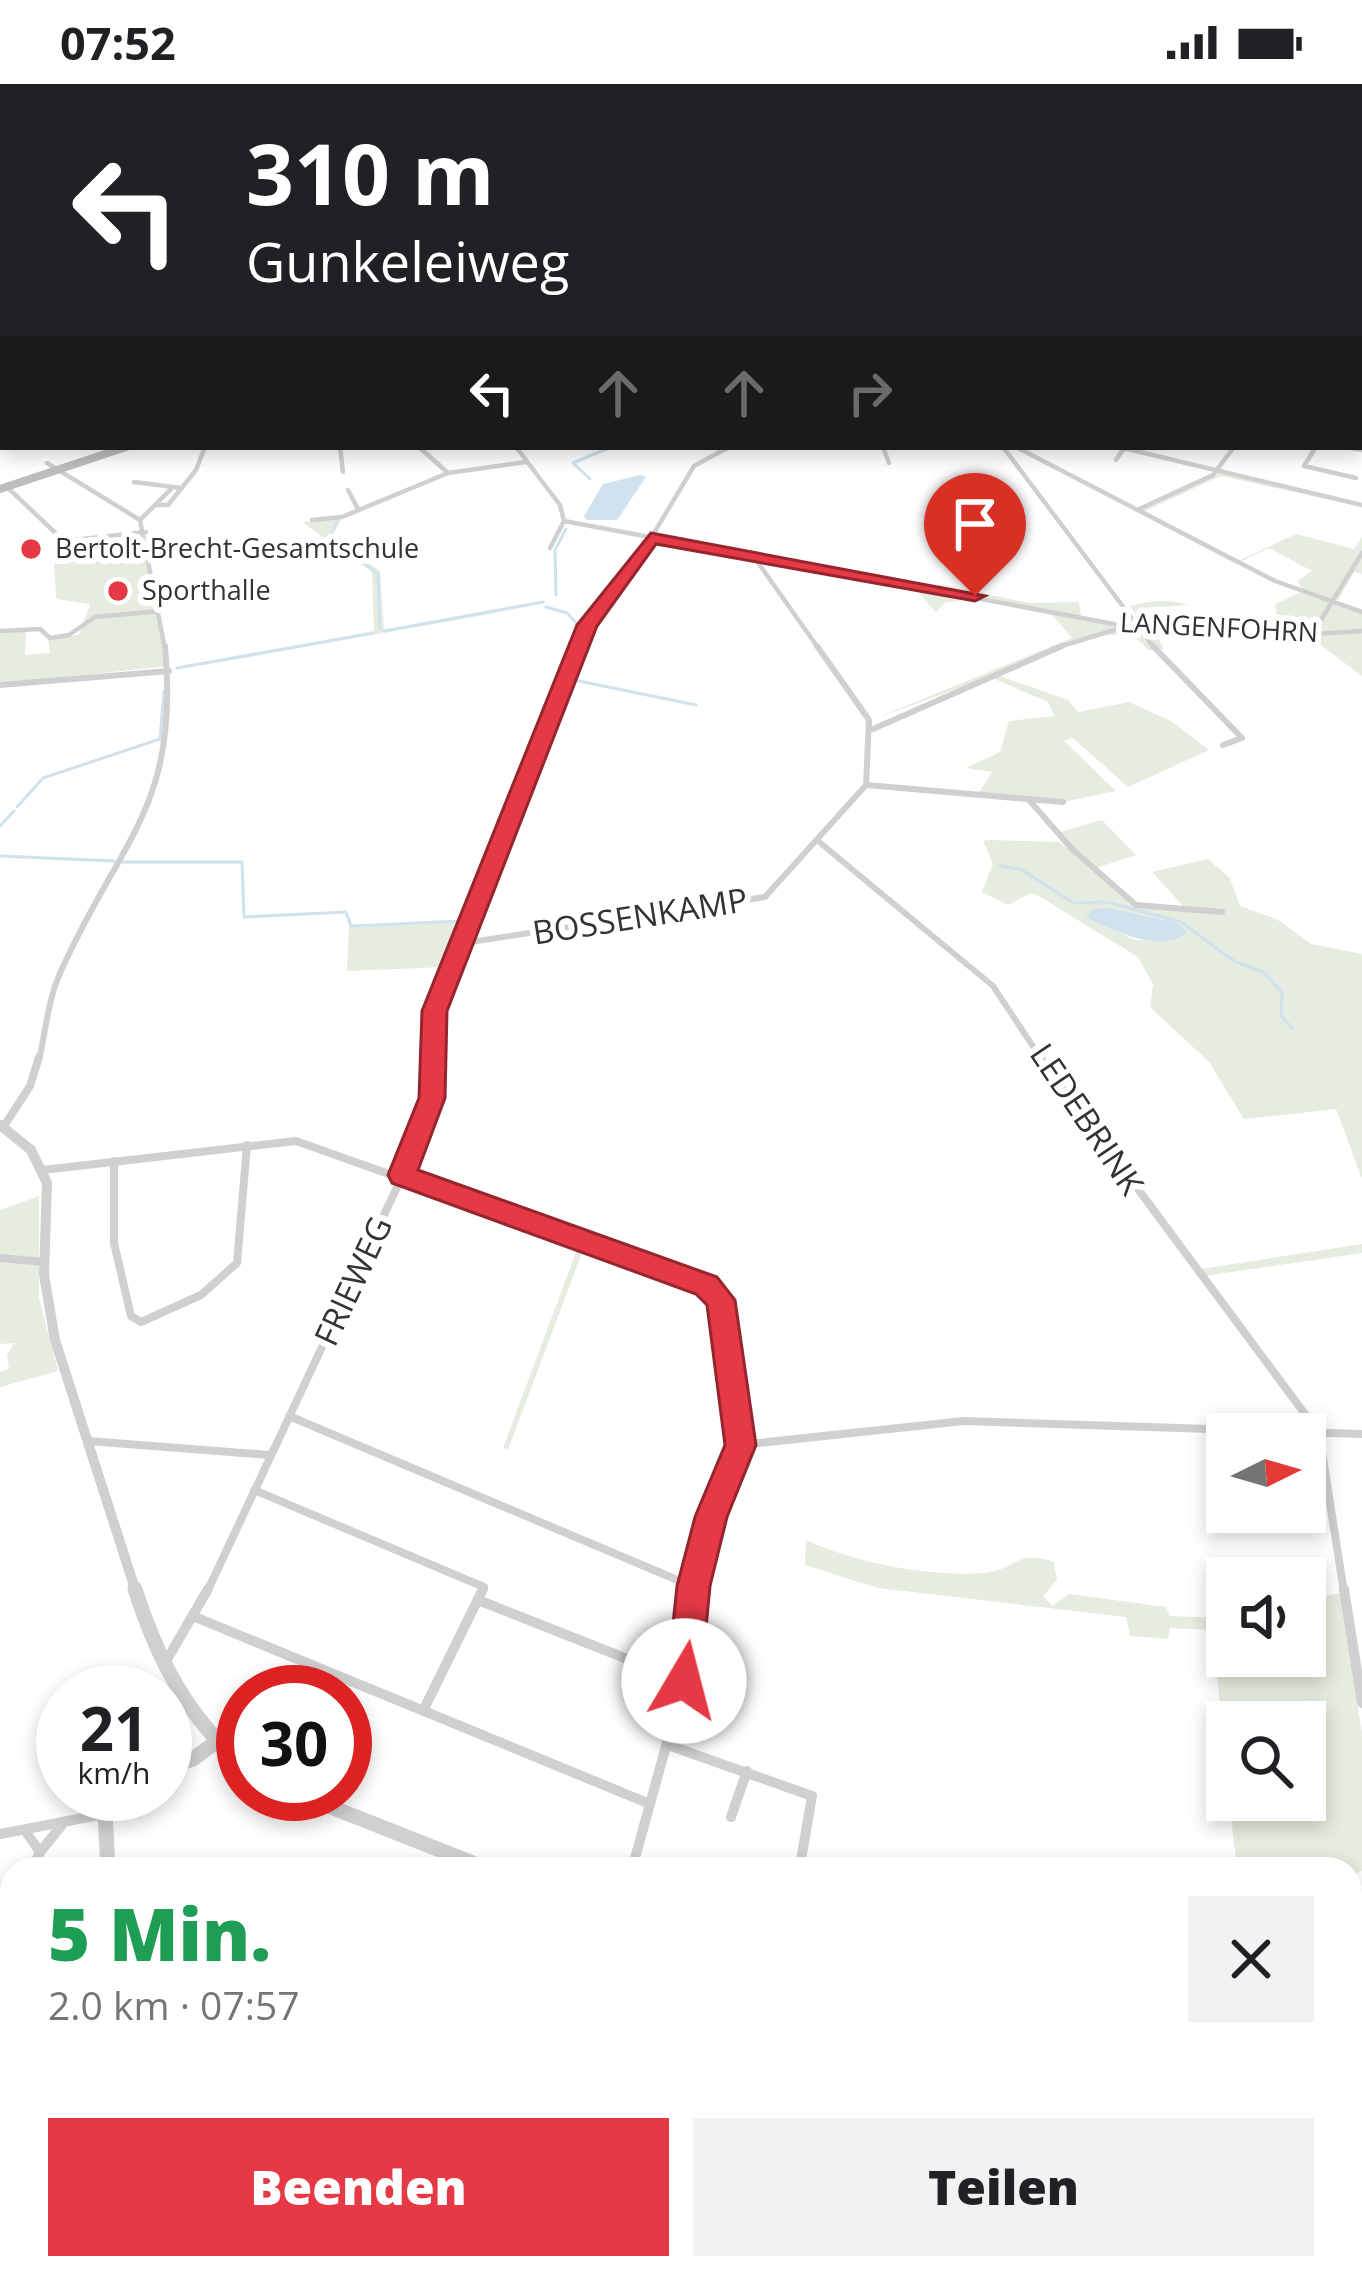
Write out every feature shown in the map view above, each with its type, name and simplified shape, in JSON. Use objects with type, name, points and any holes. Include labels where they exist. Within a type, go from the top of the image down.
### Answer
[{"type":"main road","points":[[4,488],[117,450]]},
{"type":"street","points":[[140,520],[178,488],[203,450]]},
{"type":"street","points":[[340,450],[343,472]]},
{"type":"street","points":[[421,450],[448,473]]},
{"type":"street","points":[[518,450],[560,505],[565,521],[550,548]]},
{"type":"street","name":"FRIEWEG","points":[[163,1665],[195,1617],[402,1175],[432,1098],[434,1011],[587,625],[651,538],[694,466],[723,450]]},
{"type":"street","points":[[884,450],[889,463]]},
{"type":"street","points":[[1005,450],[1146,630],[1172,671],[1241,738],[1223,745]]},
{"type":"street","points":[[1024,450],[1274,581],[1362,612]]},
{"type":"street","points":[[1116,460],[1120,450]]},
{"type":"street","points":[[1129,450],[1362,506]]},
{"type":"street","points":[[1136,510],[1215,471],[1232,450]]},
{"type":"street","points":[[1314,450],[1304,466],[1356,478]]},
{"type":"street","points":[[312,520],[358,509],[448,473],[526,462]]},
{"type":"street","points":[[47,464],[140,520],[170,671],[163,757],[148,812],[59,975],[44,1055],[2,1125],[43,1170],[49,1198],[44,1262],[55,1340],[163,1665]]},
{"type":"street","points":[[134,482],[178,488]]},
{"type":"street","points":[[4,488],[64,542],[146,532]]},
{"type":"street","points":[[348,490],[358,509]]},
{"type":"street","name":"LANGENFOHRN","points":[[565,521],[1146,630],[1362,631]]},
{"type":"street","points":[[1312,634],[1362,554]]},
{"type":"street","points":[[753,556],[874,724],[866,785],[1063,802]]},
{"type":"street","points":[[1352,569],[1362,573]]},
{"type":"street","points":[[0,632],[40,629],[50,638],[65,637],[78,634],[95,616],[161,611]]},
{"type":"street","points":[[874,724],[1045,651],[1125,627]]},
{"type":"street","points":[[0,685],[170,671]]},
{"type":"street","name":"BOSSENKAMP","points":[[457,944],[765,897],[866,785]]},
{"type":"street","points":[[1030,801],[1072,849],[1136,905],[1222,912]]},
{"type":"street","name":"LEDEBRINK","points":[[818,841],[993,986],[1082,1120],[1304,1413]]},
{"type":"street","points":[[43,1170],[248,1145],[306,1143],[715,1290],[724,1310],[740,1445],[711,1517],[694,1586],[684,1681],[635,1857]]},
{"type":"street","points":[[114,1161],[114,1244],[131,1316],[141,1322],[201,1294],[237,1263],[248,1145]]},
{"type":"street","points":[[0,1258],[44,1262]]},
{"type":"street","points":[[289,1416],[694,1586]]},
{"type":"street","points":[[740,1445],[964,1421],[1206,1429]]},
{"type":"street","points":[[1326,1433],[1362,1435]]},
{"type":"street","points":[[88,1441],[269,1454]]},
{"type":"street","name":"LEDEBRINK","points":[[1326,1477],[1362,1703]]},
{"type":"street","points":[[254,1490],[484,1587],[422,1712]]},
{"type":"street","points":[[478,1600],[684,1681]]},
{"type":"street","points":[[195,1617],[650,1804]]},
{"type":"street","points":[[192,1708],[215,1742],[192,1760]]},
{"type":"street","points":[[668,1745],[812,1796],[802,1857]]},
{"type":"street","points":[[731,1816],[747,1771]]},
{"type":"street","points":[[0,1834],[74,1821]]},
{"type":"street","points":[[105,1821],[107,1857]]},
{"type":"street","points":[[366,1821],[458,1857]]},
{"type":"street","points":[[38,1857],[65,1823]]},
{"type":"street","points":[[26,1832],[40,1852]]},
{"type":"shaded area","points":[[1218,470],[1362,507],[1221,476],[1145,511],[1238,561],[1296,534],[1354,549],[1362,537],[1362,574],[1354,572],[1337,602],[1362,611],[1362,676],[1310,637],[1162,636],[1158,638],[1164,649],[1148,650],[1135,639],[1098,636],[1054,650],[997,675],[1068,700],[1078,712],[1129,702],[1171,721],[1209,750],[1128,787],[1073,738],[1064,741],[1116,791],[1063,802],[978,794],[992,772],[966,768],[1000,752],[1009,721],[1054,716],[1048,702],[990,677],[874,719],[1072,638],[1052,615],[975,598],[944,603],[936,613],[912,584],[936,588],[938,584],[1029,603],[1079,602],[1081,616],[1145,629],[1130,606],[1174,602],[1190,605],[1138,608],[1153,628],[1280,634],[1275,604],[1304,591],[1297,581],[1312,571],[1269,548],[1236,564],[1137,512]]},
{"type":"shaded area","points":[[342,518],[331,537],[380,571],[384,630],[541,605],[198,666],[374,631],[372,572],[302,522]]},
{"type":"shaded area","points":[[141,533],[168,666],[0,684],[0,632],[26,630],[25,655],[50,653],[48,639],[79,635],[90,604],[56,599],[53,544]]},
{"type":"shaded area","points":[[1102,820],[1136,855],[1096,868],[1057,833]]},
{"type":"shaded area","points":[[983,841],[1059,842],[1137,904],[1184,907],[1152,872],[1208,859],[1230,878],[1240,906],[1278,920],[1311,944],[1362,954],[1362,1179],[1336,1109],[1244,1119],[1209,1062],[1150,1007],[1153,984],[1138,957],[1037,895],[1030,893],[1008,905],[982,892],[993,864]],"holes":[[[1110,908],[1178,923],[1170,941],[1134,940],[1105,924]]]},
{"type":"shaded area","points":[[461,922],[445,967],[347,971],[349,927]]},
{"type":"shaded area","points":[[39,1196],[39,1298],[58,1371],[0,1387],[0,1372],[9,1369],[7,1355],[14,1343],[0,1344],[0,1210]]},
{"type":"shaded area","points":[[581,1239],[725,1293],[745,1436],[734,1437],[711,1295],[585,1245],[508,1450],[503,1448]]},
{"type":"shaded area","points":[[1362,1244],[1362,1253],[1204,1276],[1200,1269]]},
{"type":"shaded area","points":[[806,1540],[870,1562],[940,1573],[984,1573],[1023,1559],[1041,1559],[1054,1562],[1057,1580],[1043,1596],[1052,1606],[1069,1594],[1166,1607],[1170,1616],[1206,1617],[1206,1630],[1170,1628],[1168,1639],[1130,1636],[1126,1617],[878,1588],[805,1565]]},
{"type":"shaded area","points":[[1341,1593],[1362,1734],[1362,1857],[1236,1857],[1231,1821],[1326,1821],[1326,1701],[1220,1701],[1217,1677],[1326,1677],[1326,1596]]},
{"type":"water","points":[[646,477],[617,520],[587,520],[584,516],[603,484]]},
{"type":"water","points":[[1110,908],[1178,923],[1187,932],[1176,939],[1151,941],[1086,918],[1093,909]]},
{"type":"waterway","points":[[590,479],[573,463],[604,450]]},
{"type":"waterway","points":[[338,520],[330,538],[359,559]]},
{"type":"waterway","points":[[556,595],[555,550],[566,529]]},
{"type":"waterway","points":[[363,561],[378,575],[380,629]]},
{"type":"waterway","points":[[384,631],[543,602]]},
{"type":"waterway","points":[[546,607],[567,613],[578,625],[563,678]]},
{"type":"waterway","points":[[177,668],[373,633]]},
{"type":"waterway","points":[[574,680],[696,705]]},
{"type":"waterway","points":[[17,807],[43,778],[160,739],[164,691]]},
{"type":"waterway","points":[[0,826],[14,811]]},
{"type":"waterway","points":[[0,856],[114,861]]},
{"type":"waterway","points":[[122,862],[242,862],[244,917],[346,912],[351,926],[461,921]]},
{"type":"waterway","points":[[1001,866],[1020,869],[1074,903],[1107,902],[1181,922],[1234,961],[1263,972],[1282,992],[1281,1016],[1292,1028]]},
{"type":"place","name":"Bertolt-Brecht-Gesamtschule","points":[[31,549]]},
{"type":"place","name":"Sporthalle","points":[[118,591]]},
{"type":"route","points":[[684,1681],[694,1586],[711,1517],[740,1445],[721,1300],[706,1286],[402,1175],[432,1098],[434,1011],[587,625],[651,538],[975,596]]}]
